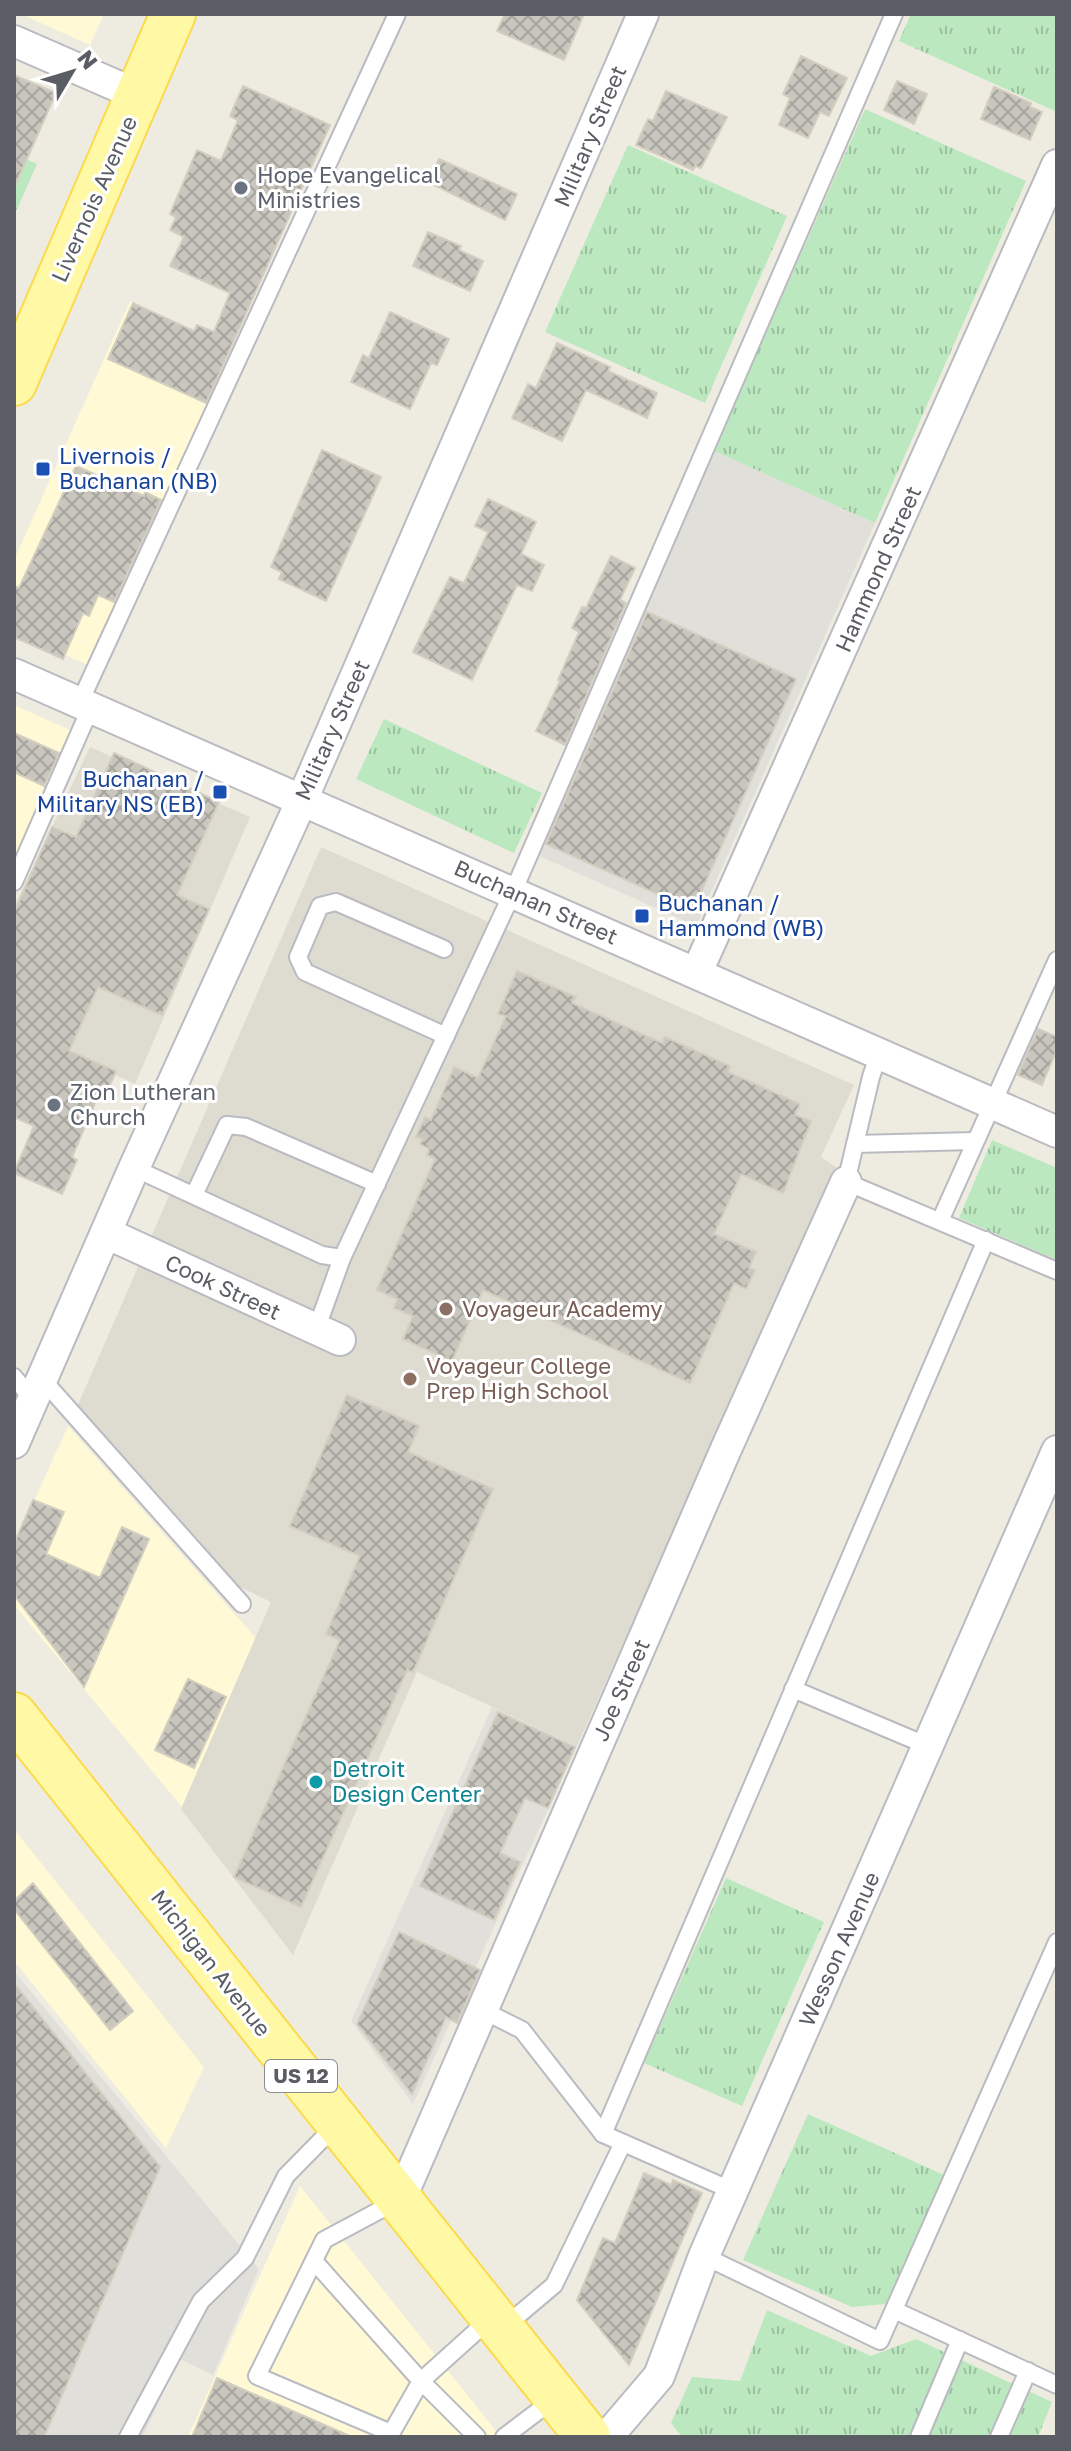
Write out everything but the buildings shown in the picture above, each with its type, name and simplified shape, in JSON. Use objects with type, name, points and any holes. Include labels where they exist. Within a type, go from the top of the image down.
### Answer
[{"type":"main road","name":"Livernois Avenue","points":[[14,383],[173,14]]},
{"type":"main road","name":"Michigan Avenue","points":[[14,1715],[588,2437]]},
{"type":"street","name":"Military Street","points":[[14,1443],[30,1385],[106,1233],[302,800],[643,14]]},
{"type":"street","points":[[14,41],[140,96]]},
{"type":"street","name":"Hammond Street","points":[[697,972],[1057,165]]},
{"type":"street","name":"Buchanan Street","points":[[14,674],[1057,1132]]},
{"type":"street","name":"Joe Street","points":[[400,2200],[846,1182]]},
{"type":"street","name":"Cook Street","points":[[106,1233],[328,1335]]},
{"type":"street","name":"Wesson Avenue","points":[[607,2437],[659,2376],[704,2256],[1057,1451]]},
{"type":"lane","points":[[14,882],[85,706],[397,14]]},
{"type":"lane","points":[[328,1335],[342,1258],[513,892],[894,14]]},
{"type":"lane","points":[[444,949],[336,902],[320,906],[298,957],[305,972],[446,1036]]},
{"type":"lane","points":[[940,1221],[1057,960]]},
{"type":"lane","points":[[879,1053],[846,1182],[1057,1271]]},
{"type":"lane","points":[[194,1195],[227,1125],[246,1127],[377,1184]]},
{"type":"lane","points":[[855,1144],[975,1141]]},
{"type":"lane","points":[[134,1168],[322,1255],[342,1258]]},
{"type":"lane","points":[[603,2134],[986,1240]]},
{"type":"lane","points":[[30,1385],[242,1604]]},
{"type":"lane","points":[[793,1689],[928,1746]]},
{"type":"lane","points":[[704,2256],[880,2341],[1057,1942]]},
{"type":"lane","points":[[482,2010],[522,2030],[603,2134],[733,2191]]},
{"type":"lane","points":[[128,2437],[201,2301],[245,2258],[286,2176],[338,2122]]},
{"type":"lane","points":[[400,2200],[324,2240],[257,2376],[390,2435],[421,2381],[497,2323],[554,2285],[623,2143]]},
{"type":"lane","points":[[314,2261],[421,2381],[477,2437]]},
{"type":"lane","points":[[894,2310],[1057,2385]]},
{"type":"lane","points":[[919,2437],[960,2340]]},
{"type":"lane","points":[[999,2437],[1028,2371]]},
{"type":"lane","points":[[504,2437],[556,2397]]},
{"type":"shaded area","points":[[21,14],[104,14],[90,45]]},
{"type":"shaded area","points":[[130,301],[236,349],[93,667],[14,633],[14,560]]},
{"type":"shaded area","points":[[714,451],[875,523],[696,926],[535,854]]},
{"type":"shaded area","points":[[14,705],[72,731],[14,861]]},
{"type":"shaded area","points":[[90,747],[250,817],[135,1084],[14,1027],[14,907]]},
{"type":"shaded area","name":"Voyageur Academy","points":[[321,847],[854,1085],[821,1157],[836,1167],[577,1746],[417,1672],[293,1955],[181,1809],[271,1602],[228,1581],[77,1407]]},
{"type":"shaded area","points":[[68,1426],[256,1638],[182,1807],[14,1605],[14,1545]]},
{"type":"shaded area","points":[[492,1707],[577,1746],[413,2104],[351,2021]]},
{"type":"shaded area","points":[[14,1829],[204,2067],[166,2148],[14,1961]]},
{"type":"shaded area","points":[[14,1971],[259,2269],[213,2375],[178,2358],[143,2437],[14,2437]]},
{"type":"shaded area","points":[[300,2186],[501,2437],[188,2437]]},
{"type":"green space","points":[[911,14],[1057,14],[1055,111],[899,41]]},
{"type":"green space","points":[[865,109],[1026,181],[875,523],[714,451]]},
{"type":"green space","points":[[628,145],[787,216],[705,403],[545,332]]},
{"type":"green space","points":[[14,154],[37,164],[14,216]]},
{"type":"green space","points":[[384,719],[542,793],[514,853],[356,779]]},
{"type":"green space","points":[[992,1140],[1057,1168],[1057,1260],[959,1218]]},
{"type":"green space","points":[[726,1878],[824,1922],[742,2106],[644,2063]]},
{"type":"green space","points":[[808,2114],[944,2175],[886,2304],[852,2307],[743,2260]]},
{"type":"green space","points":[[767,2310],[871,2356],[916,2339],[1052,2402],[1038,2437],[682,2437],[671,2423],[692,2377],[740,2381]]},
{"type":"place","name":"Hope Evangelical Ministries","points":[[241,188]]},
{"type":"place","name":"Livernois / Buchanan (NB)","points":[[43,469]]},
{"type":"place","name":"Buchanan / Military NS (EB)","points":[[220,792]]},
{"type":"place","name":"Buchanan / Hammond (WB)","points":[[642,916]]},
{"type":"place","name":"Zion Lutheran Church","points":[[54,1105]]},
{"type":"place","name":"Voyageur Academy","points":[[446,1309]]},
{"type":"place","name":"Voyageur College Prep High School","points":[[410,1379]]},
{"type":"place","name":"Detroit Design Center","points":[[316,1782]]}]
